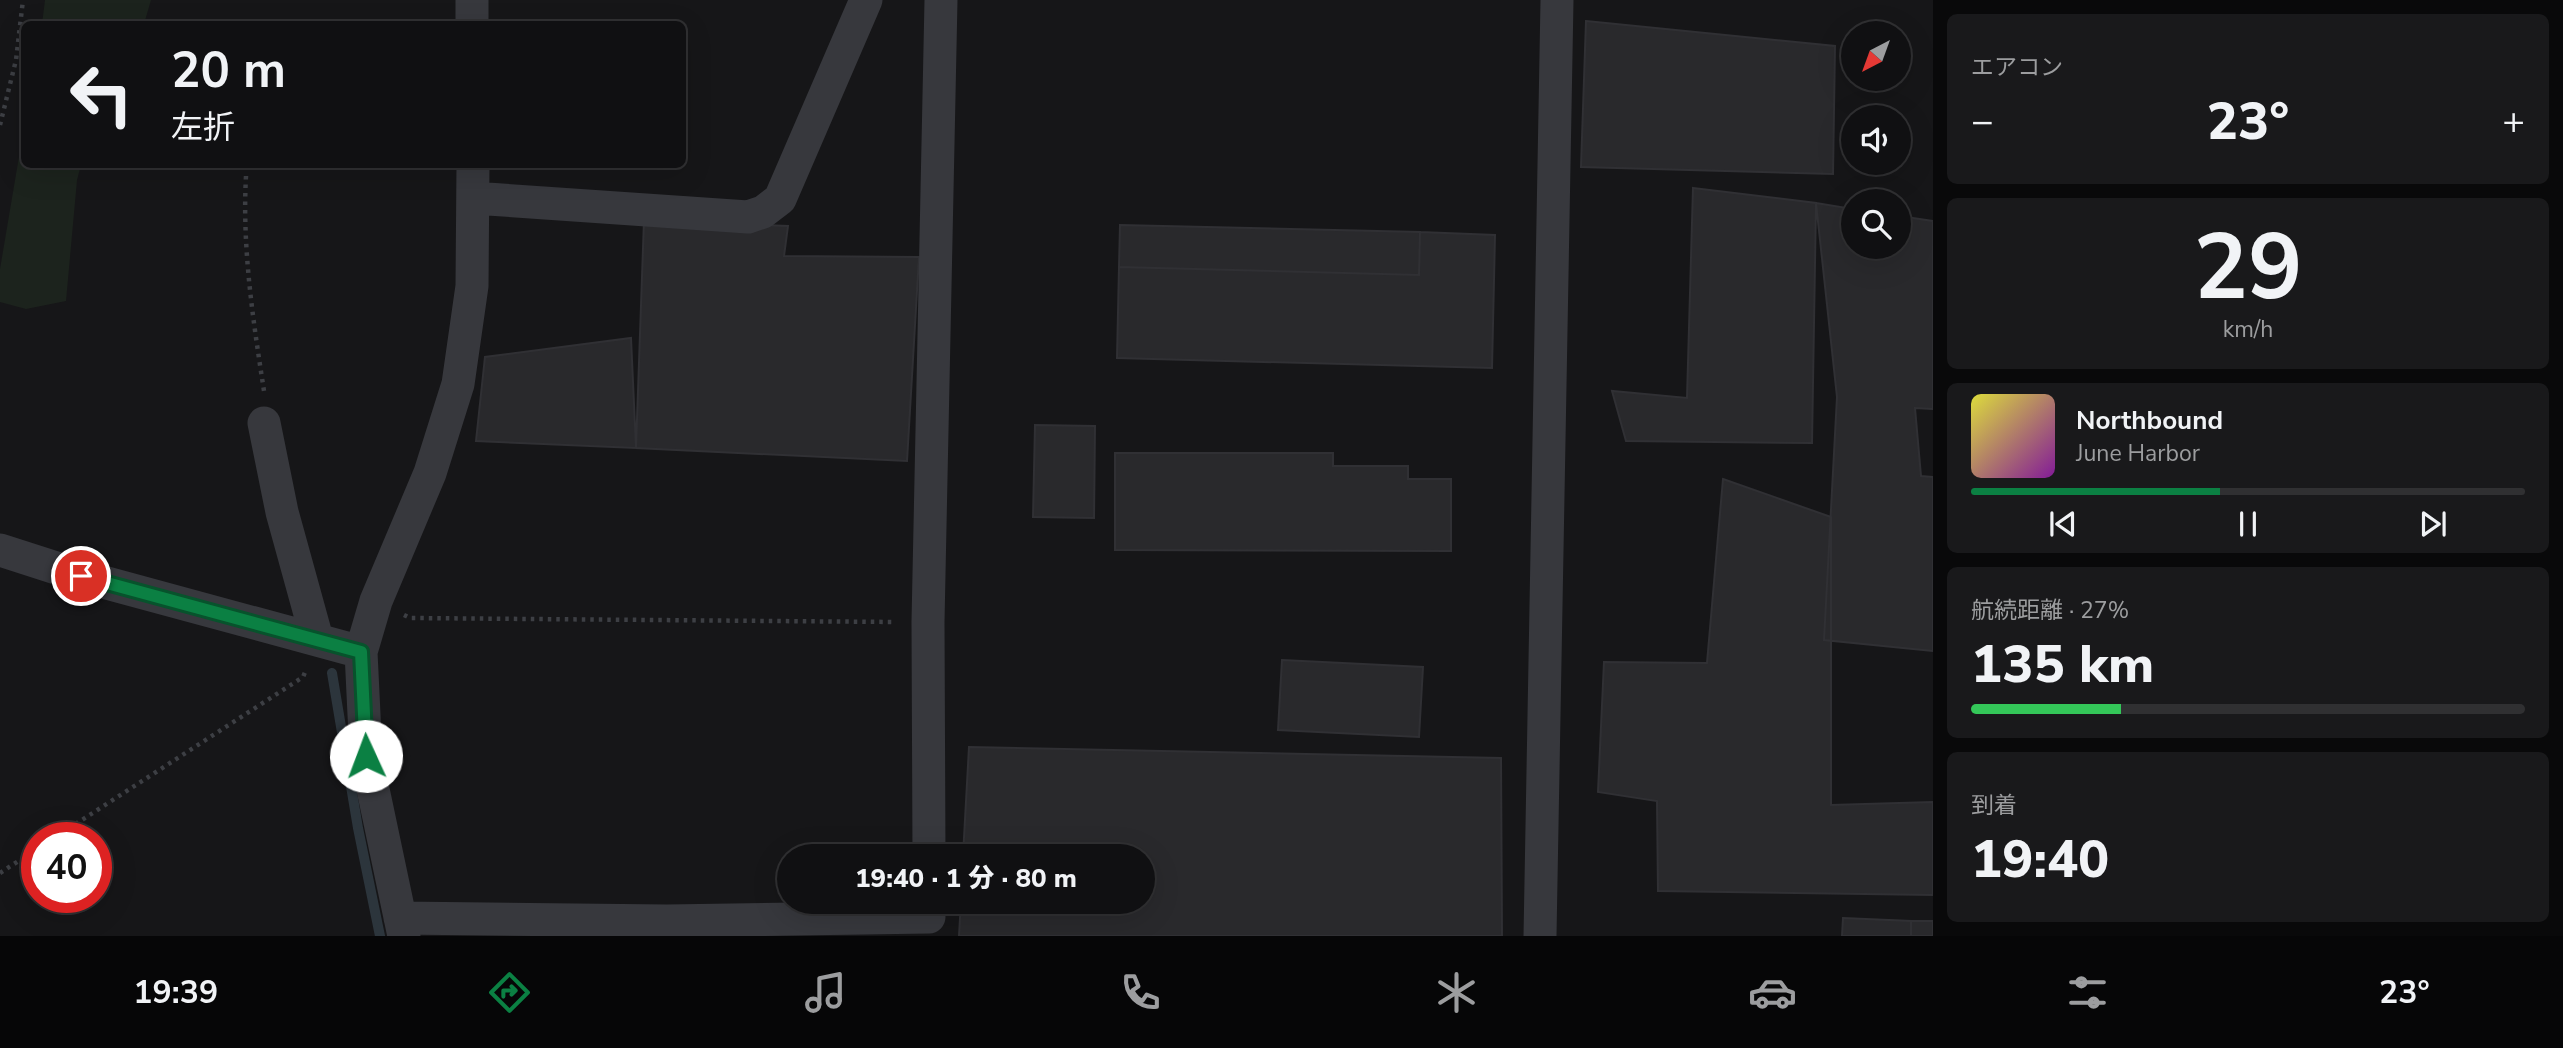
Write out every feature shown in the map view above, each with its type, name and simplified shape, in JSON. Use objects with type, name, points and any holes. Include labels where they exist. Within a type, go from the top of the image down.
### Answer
[{"type":"street","points":[[472,0],[472,21]]},
{"type":"street","points":[[473,198],[748,216],[763,212],[780,199],[866,0]]},
{"type":"street","points":[[929,844],[928,622],[941,0]]},
{"type":"street","points":[[1540,936],[1557,0]]},
{"type":"street","points":[[473,168],[472,286],[458,384],[430,473],[376,601],[361,652],[366,756],[402,927],[929,918]]},
{"type":"street","points":[[264,423],[282,512],[317,639]]},
{"type":"street","points":[[0,550],[81,576],[361,652]]},
{"type":"path","points":[[0,125],[16,60],[23,0]]},
{"type":"path","points":[[246,176],[244,210],[250,287],[267,409],[264,423]]},
{"type":"path","points":[[376,601],[410,618],[928,622]]},
{"type":"path","points":[[79,822],[303,677],[317,639]]},
{"type":"path","points":[[0,873],[21,859]]},
{"type":"shaded area","points":[[45,0],[151,0],[145,21],[42,21]]},
{"type":"shaded area","points":[[21,145],[21,168],[80,168],[66,301],[26,309],[0,302],[0,269]]},
{"type":"building","points":[[1586,21],[1835,46],[1833,174],[1581,167]]},
{"type":"building","points":[[1693,188],[1816,203],[1812,443],[1626,441],[1612,391],[1687,398]]},
{"type":"building","points":[[1816,203],[1841,207],[1841,259],[1911,259],[1911,218],[1933,221],[1933,409],[1915,408],[1921,476],[1933,477],[1933,651],[1824,640],[1837,397]]},
{"type":"building","points":[[644,220],[788,226],[784,256],[919,257],[907,461],[636,448]]},
{"type":"building","points":[[1120,225],[1420,232],[1419,275],[1119,267]]},
{"type":"building","points":[[1420,232],[1495,235],[1492,368],[1117,358],[1119,267],[1419,275]]},
{"type":"building","points":[[631,338],[636,448],[476,441],[485,357]]},
{"type":"building","points":[[1035,425],[1095,426],[1094,518],[1033,517]]},
{"type":"building","points":[[1115,453],[1333,453],[1333,466],[1408,466],[1408,479],[1451,479],[1451,551],[1115,550]]},
{"type":"building","points":[[1723,479],[1831,517],[1831,805],[1933,802],[1933,895],[1658,891],[1657,801],[1598,792],[1604,662],[1707,663]]},
{"type":"building","points":[[1282,660],[1423,667],[1419,737],[1278,730]]},
{"type":"building","points":[[969,747],[1501,758],[1502,936],[959,936],[960,914],[1155,914],[1155,844],[964,844]]},
{"type":"building","points":[[1843,918],[1911,921],[1911,936],[1842,936]]},
{"type":"building","points":[[1911,921],[1933,921],[1933,936],[1911,936]]},
{"type":"waterway","points":[[332,673],[358,828],[380,936]]},
{"type":"route","points":[[81,576],[361,652],[366,756]]}]
